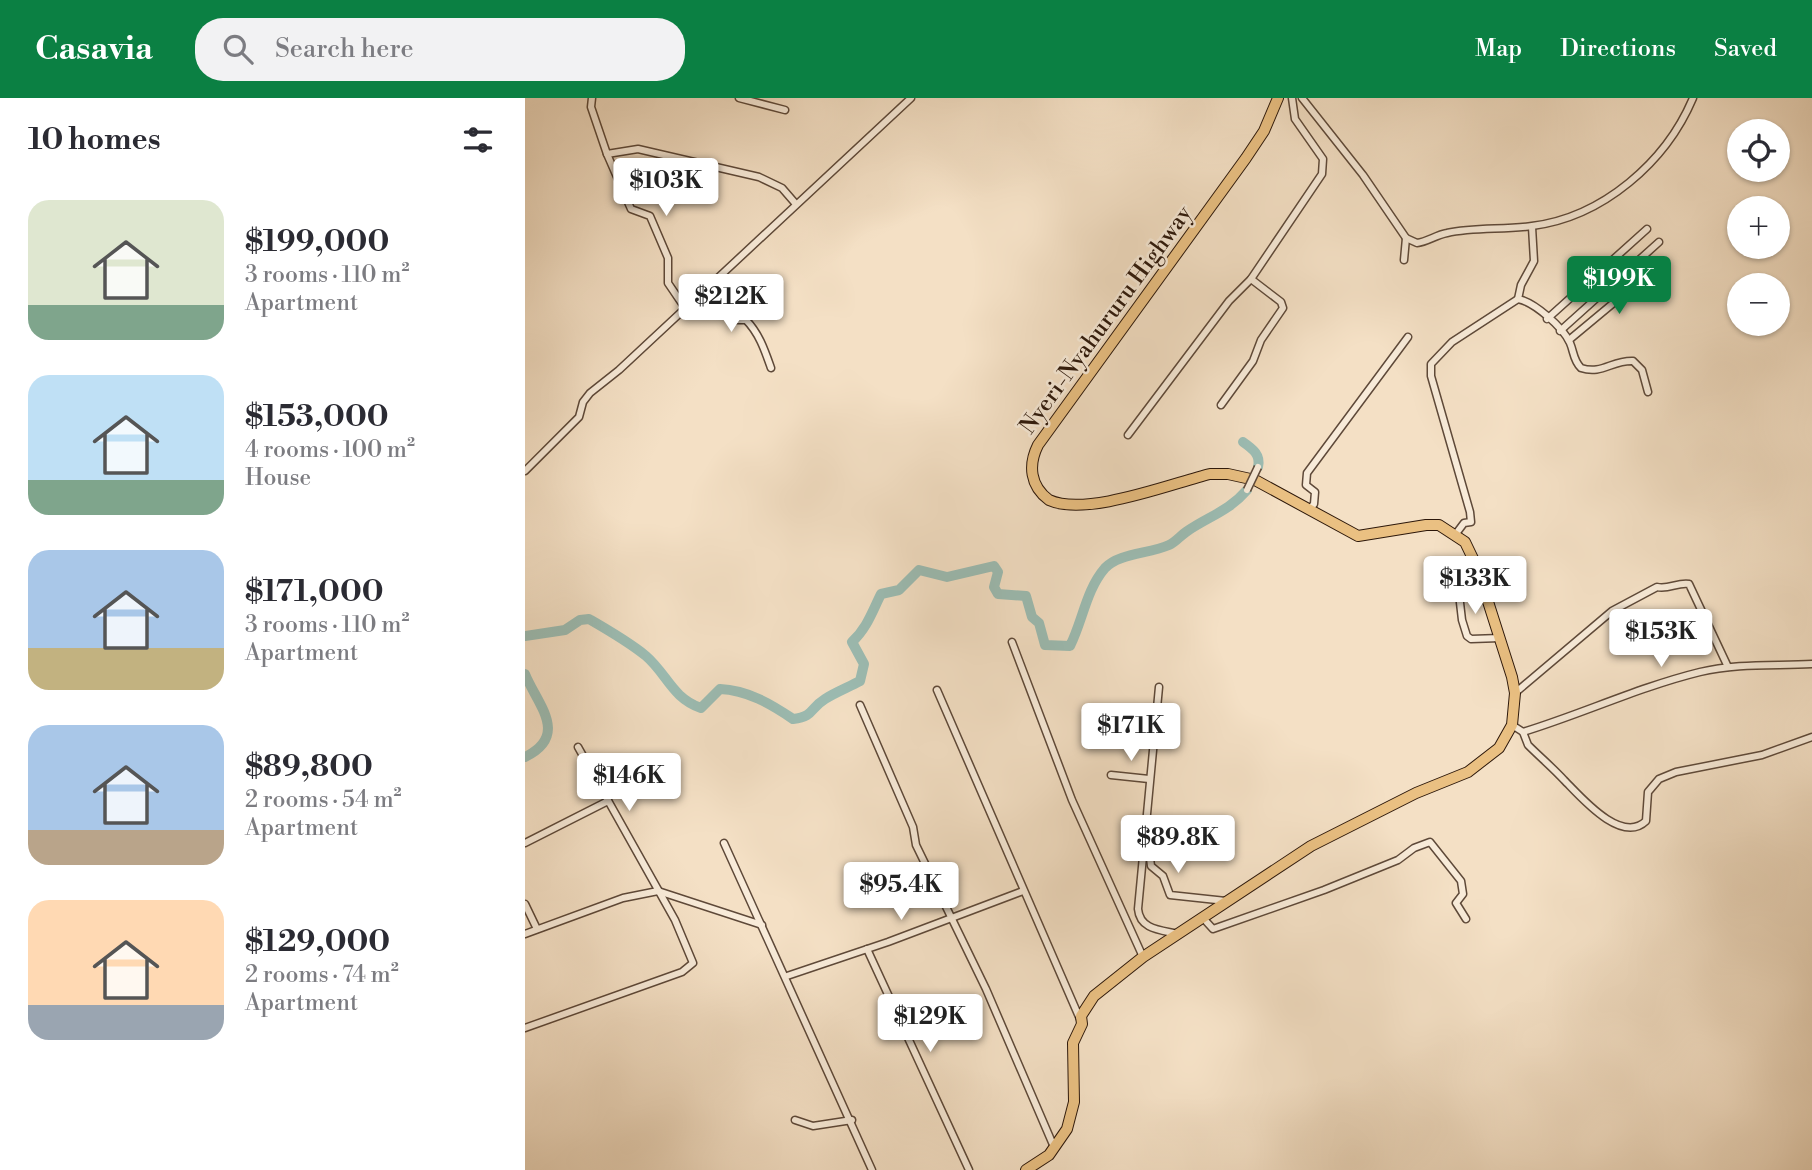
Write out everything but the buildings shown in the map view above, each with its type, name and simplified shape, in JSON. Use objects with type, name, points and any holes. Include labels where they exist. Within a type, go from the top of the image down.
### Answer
[{"type":"highway","name":"Nyeri-Nyahururu Highway","points":[[1278,98],[1264,131],[1246,158],[1049,429],[1033,456],[1031,468],[1039,491],[1057,504],[1097,504],[1210,474],[1228,474],[1255,480],[1358,536],[1426,524],[1439,526],[1455,535]]},
{"type":"highway","points":[[1026,1170],[1055,1149],[1071,1116],[1073,1043],[1082,1024],[1081,1016],[1094,996],[1143,957],[1311,846],[1416,793],[1468,772],[1499,748],[1512,725],[1515,694],[1473,556],[1465,542],[1455,535]]},
{"type":"street","points":[[591,98],[591,107],[607,154],[631,209],[647,213],[652,219],[668,258],[668,283],[685,308]]},
{"type":"street","points":[[739,98],[785,110]]},
{"type":"street","points":[[525,471],[579,417],[583,402],[599,384],[619,370],[911,98]]},
{"type":"street","points":[[1128,435],[1230,301],[1251,279],[1324,168],[1322,159],[1296,119],[1292,98]]},
{"type":"street","points":[[1302,98],[1363,175],[1406,238],[1421,243],[1447,232],[1532,227],[1570,217],[1605,201],[1629,183],[1675,136],[1693,98]]},
{"type":"street","points":[[607,154],[639,149],[759,177],[782,188],[796,203]]},
{"type":"street","points":[[1455,535],[1464,523],[1471,522],[1470,512],[1431,376],[1431,364],[1452,342],[1518,299],[1521,285],[1534,261],[1532,227]]},
{"type":"street","points":[[1547,319],[1647,229]]},
{"type":"street","points":[[1404,260],[1406,238]]},
{"type":"street","points":[[1560,331],[1659,243]]},
{"type":"street","points":[[1569,340],[1652,271]]},
{"type":"street","points":[[1221,405],[1253,361],[1259,344],[1283,308],[1281,302],[1251,279]]},
{"type":"street","points":[[708,288],[731,320],[745,320],[750,323],[765,348],[771,368]]},
{"type":"street","points":[[1518,299],[1528,302],[1569,340],[1574,359],[1581,368],[1598,372],[1622,360],[1633,360],[1642,370],[1648,392]]},
{"type":"street","points":[[1309,510],[1315,492],[1306,485],[1307,473],[1408,337]]},
{"type":"street","points":[[1247,490],[1258,467]]},
{"type":"street","points":[[1482,582],[1459,594],[1464,628],[1471,639],[1500,638]]},
{"type":"street","points":[[1515,694],[1612,611],[1657,587],[1664,589],[1683,583],[1689,584],[1697,599],[1727,667]]},
{"type":"street","points":[[1012,642],[1073,800],[1143,957]]},
{"type":"street","points":[[1523,732],[1648,687],[1727,667],[1812,664]]},
{"type":"street","points":[[1159,687],[1139,889],[1140,918],[1147,926],[1180,934]]},
{"type":"street","points":[[937,690],[1082,1024]]},
{"type":"street","points":[[860,705],[913,827],[916,845],[1012,1046],[1055,1149]]},
{"type":"street","points":[[1512,725],[1523,732],[1528,745],[1585,803],[1613,822],[1632,827],[1646,821],[1648,792],[1665,776],[1750,758],[1812,737]]},
{"type":"street","points":[[525,1028],[692,967],[687,944],[578,747]]},
{"type":"street","points":[[1111,775],[1149,779]]},
{"type":"street","points":[[525,843],[608,801]]},
{"type":"street","points":[[1145,823],[1151,866],[1163,876],[1170,895],[1228,901]]},
{"type":"street","points":[[1203,918],[1213,929],[1224,928],[1257,912],[1324,890],[1398,860],[1414,848],[1430,842],[1461,881],[1463,894],[1456,903],[1466,919]]},
{"type":"street","points":[[724,843],[787,976],[872,1170]]},
{"type":"street","points":[[525,934],[623,898],[658,891],[763,925]]},
{"type":"street","points":[[787,976],[867,950],[1023,891]]},
{"type":"street","points":[[525,904],[537,929]]},
{"type":"street","points":[[867,950],[969,1170]]},
{"type":"street","points":[[795,1120],[813,1126],[852,1120]]},
{"type":"waterway","points":[[1243,442],[1257,456],[1258,467]]},
{"type":"waterway","points":[[525,636],[565,630],[580,620],[589,619],[646,656],[676,692],[691,704],[701,708],[720,689],[730,690],[758,699],[793,719],[800,718],[809,714],[825,699],[860,681],[864,664],[852,642],[865,625],[881,594],[899,590],[919,570],[947,577],[994,566],[998,572],[994,587],[998,594],[1026,596],[1032,617],[1039,623],[1045,645],[1070,646],[1093,586],[1105,568],[1118,559],[1171,544],[1233,504],[1247,490]]},
{"type":"waterway","points":[[525,674],[542,708],[548,729],[546,739],[525,757]]}]
